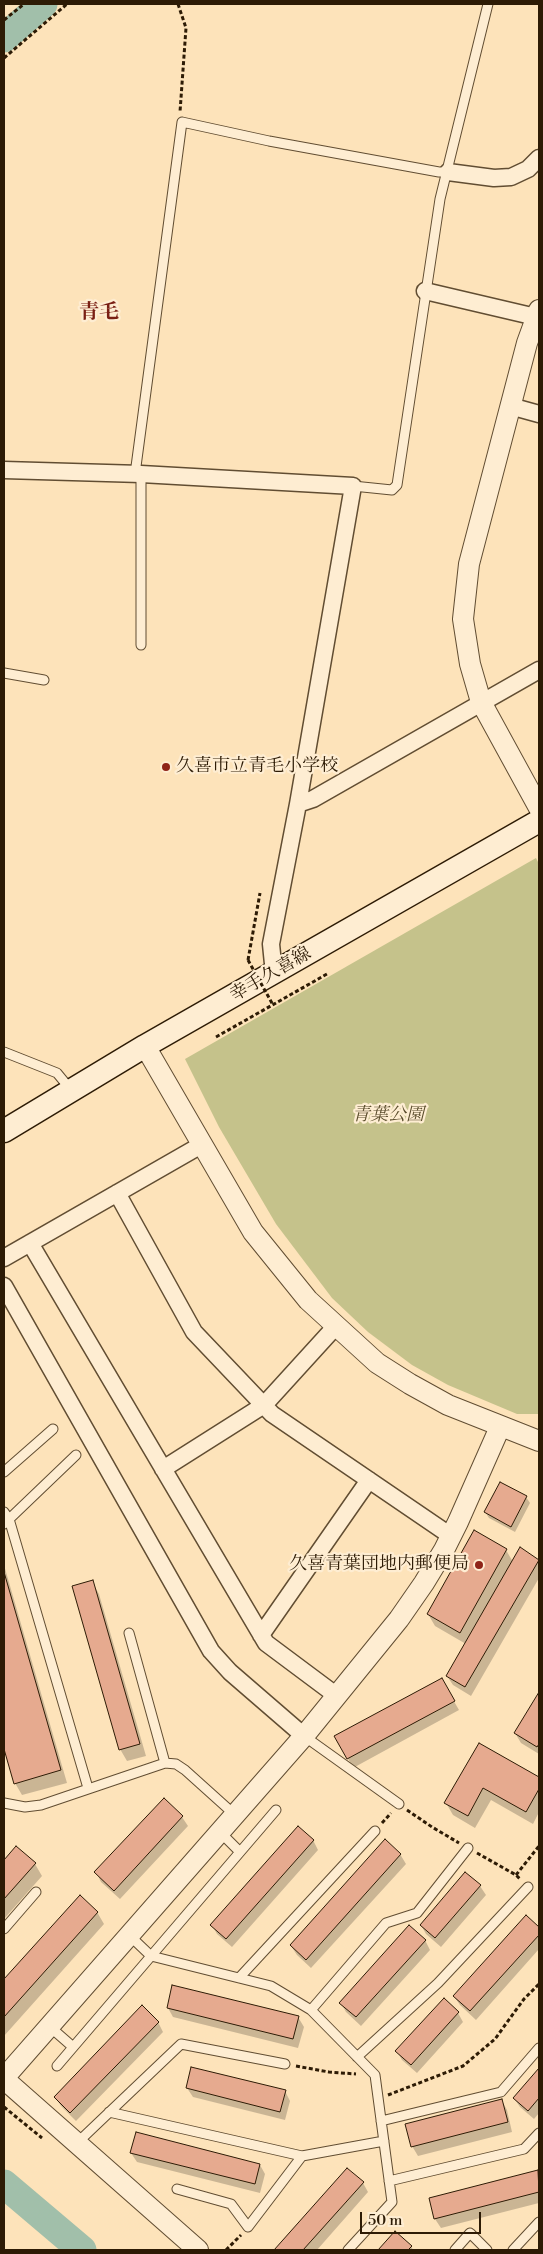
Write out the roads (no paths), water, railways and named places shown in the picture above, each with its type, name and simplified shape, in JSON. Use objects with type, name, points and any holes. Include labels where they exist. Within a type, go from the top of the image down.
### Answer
[{"type":"main road","name":"幸手久喜線","points":[[4,1131],[146,1046],[539,821]]},
{"type":"street","points":[[448,172],[494,178],[511,177],[528,169],[539,158]]},
{"type":"street","points":[[425,291],[538,314],[510,406],[469,564],[463,619],[466,645],[481,702],[539,808]]},
{"type":"street","points":[[510,406],[539,414]]},
{"type":"street","points":[[4,470],[138,474],[353,486],[298,804],[270,944],[274,974]]},
{"type":"street","points":[[298,804],[313,799],[539,670]]},
{"type":"street","points":[[146,1046],[253,1232],[308,1300],[377,1363],[410,1384],[448,1405],[539,1441]]},
{"type":"street","points":[[4,1258],[203,1144]]},
{"type":"street","points":[[117,1193],[194,1332],[272,1414],[451,1536]]},
{"type":"street","points":[[30,1243],[261,1636],[266,1643],[337,1696]]},
{"type":"street","points":[[4,1286],[211,1651],[230,1672],[304,1736]]},
{"type":"street","points":[[163,1469],[264,1405],[335,1326]]},
{"type":"street","points":[[198,2250],[4,2078],[304,1736],[424,1583],[451,1536],[500,1427]]},
{"type":"street","points":[[261,1636],[369,1480]]},
{"type":"lane","points":[[353,486],[392,490],[397,485],[440,199],[488,4]]},
{"type":"lane","points":[[140,645],[138,474],[182,122],[269,142],[448,172]]},
{"type":"lane","points":[[4,673],[44,680]]},
{"type":"lane","points":[[4,1052],[57,1073],[71,1090]]},
{"type":"lane","points":[[4,1472],[53,1429]]},
{"type":"lane","points":[[76,1455],[5,1519],[88,1788]]},
{"type":"lane","points":[[129,1633],[165,1763]]},
{"type":"lane","points":[[304,1736],[399,1804]]},
{"type":"lane","points":[[4,1803],[26,1807],[41,1805],[165,1763],[176,1764],[185,1770],[235,1814]]},
{"type":"lane","points":[[57,2066],[276,1810]]},
{"type":"lane","points":[[239,1978],[375,1831]]},
{"type":"lane","points":[[220,1832],[240,1852]]},
{"type":"lane","points":[[311,2010],[386,1923],[418,1912],[468,1848]]},
{"type":"lane","points":[[357,2057],[438,1984],[528,1887]]},
{"type":"lane","points":[[4,1929],[36,1892]]},
{"type":"lane","points":[[129,1935],[151,1956],[271,1986],[311,2010],[375,2076],[392,2202],[348,2250]]},
{"type":"lane","points":[[49,2026],[74,2047]]},
{"type":"lane","points":[[77,2143],[181,2044],[285,2064]]},
{"type":"lane","points":[[381,2121],[502,2092],[539,2048]]},
{"type":"lane","points":[[109,2112],[302,2156],[384,2141]]},
{"type":"lane","points":[[389,2181],[524,2148],[539,2133]]},
{"type":"lane","points":[[178,2189],[231,2204],[248,2227],[302,2156]]},
{"type":"lane","points":[[513,2250],[539,2222]]},
{"type":"lane","points":[[455,2250],[470,2233],[487,2250]]},
{"type":"waterway","points":[[4,38],[43,4]]},
{"type":"waterway","points":[[4,2184],[82,2250]]},
{"type":"place","name":"久喜市立青毛小学校","points":[[166,767]]},
{"type":"place","name":"久喜青葉団地内郵便局","points":[[479,1565]]},
{"type":"district","name":"青毛","points":[[99,313]]},
{"type":"park label","name":"青葉公園","points":[[388,1116]]}]
